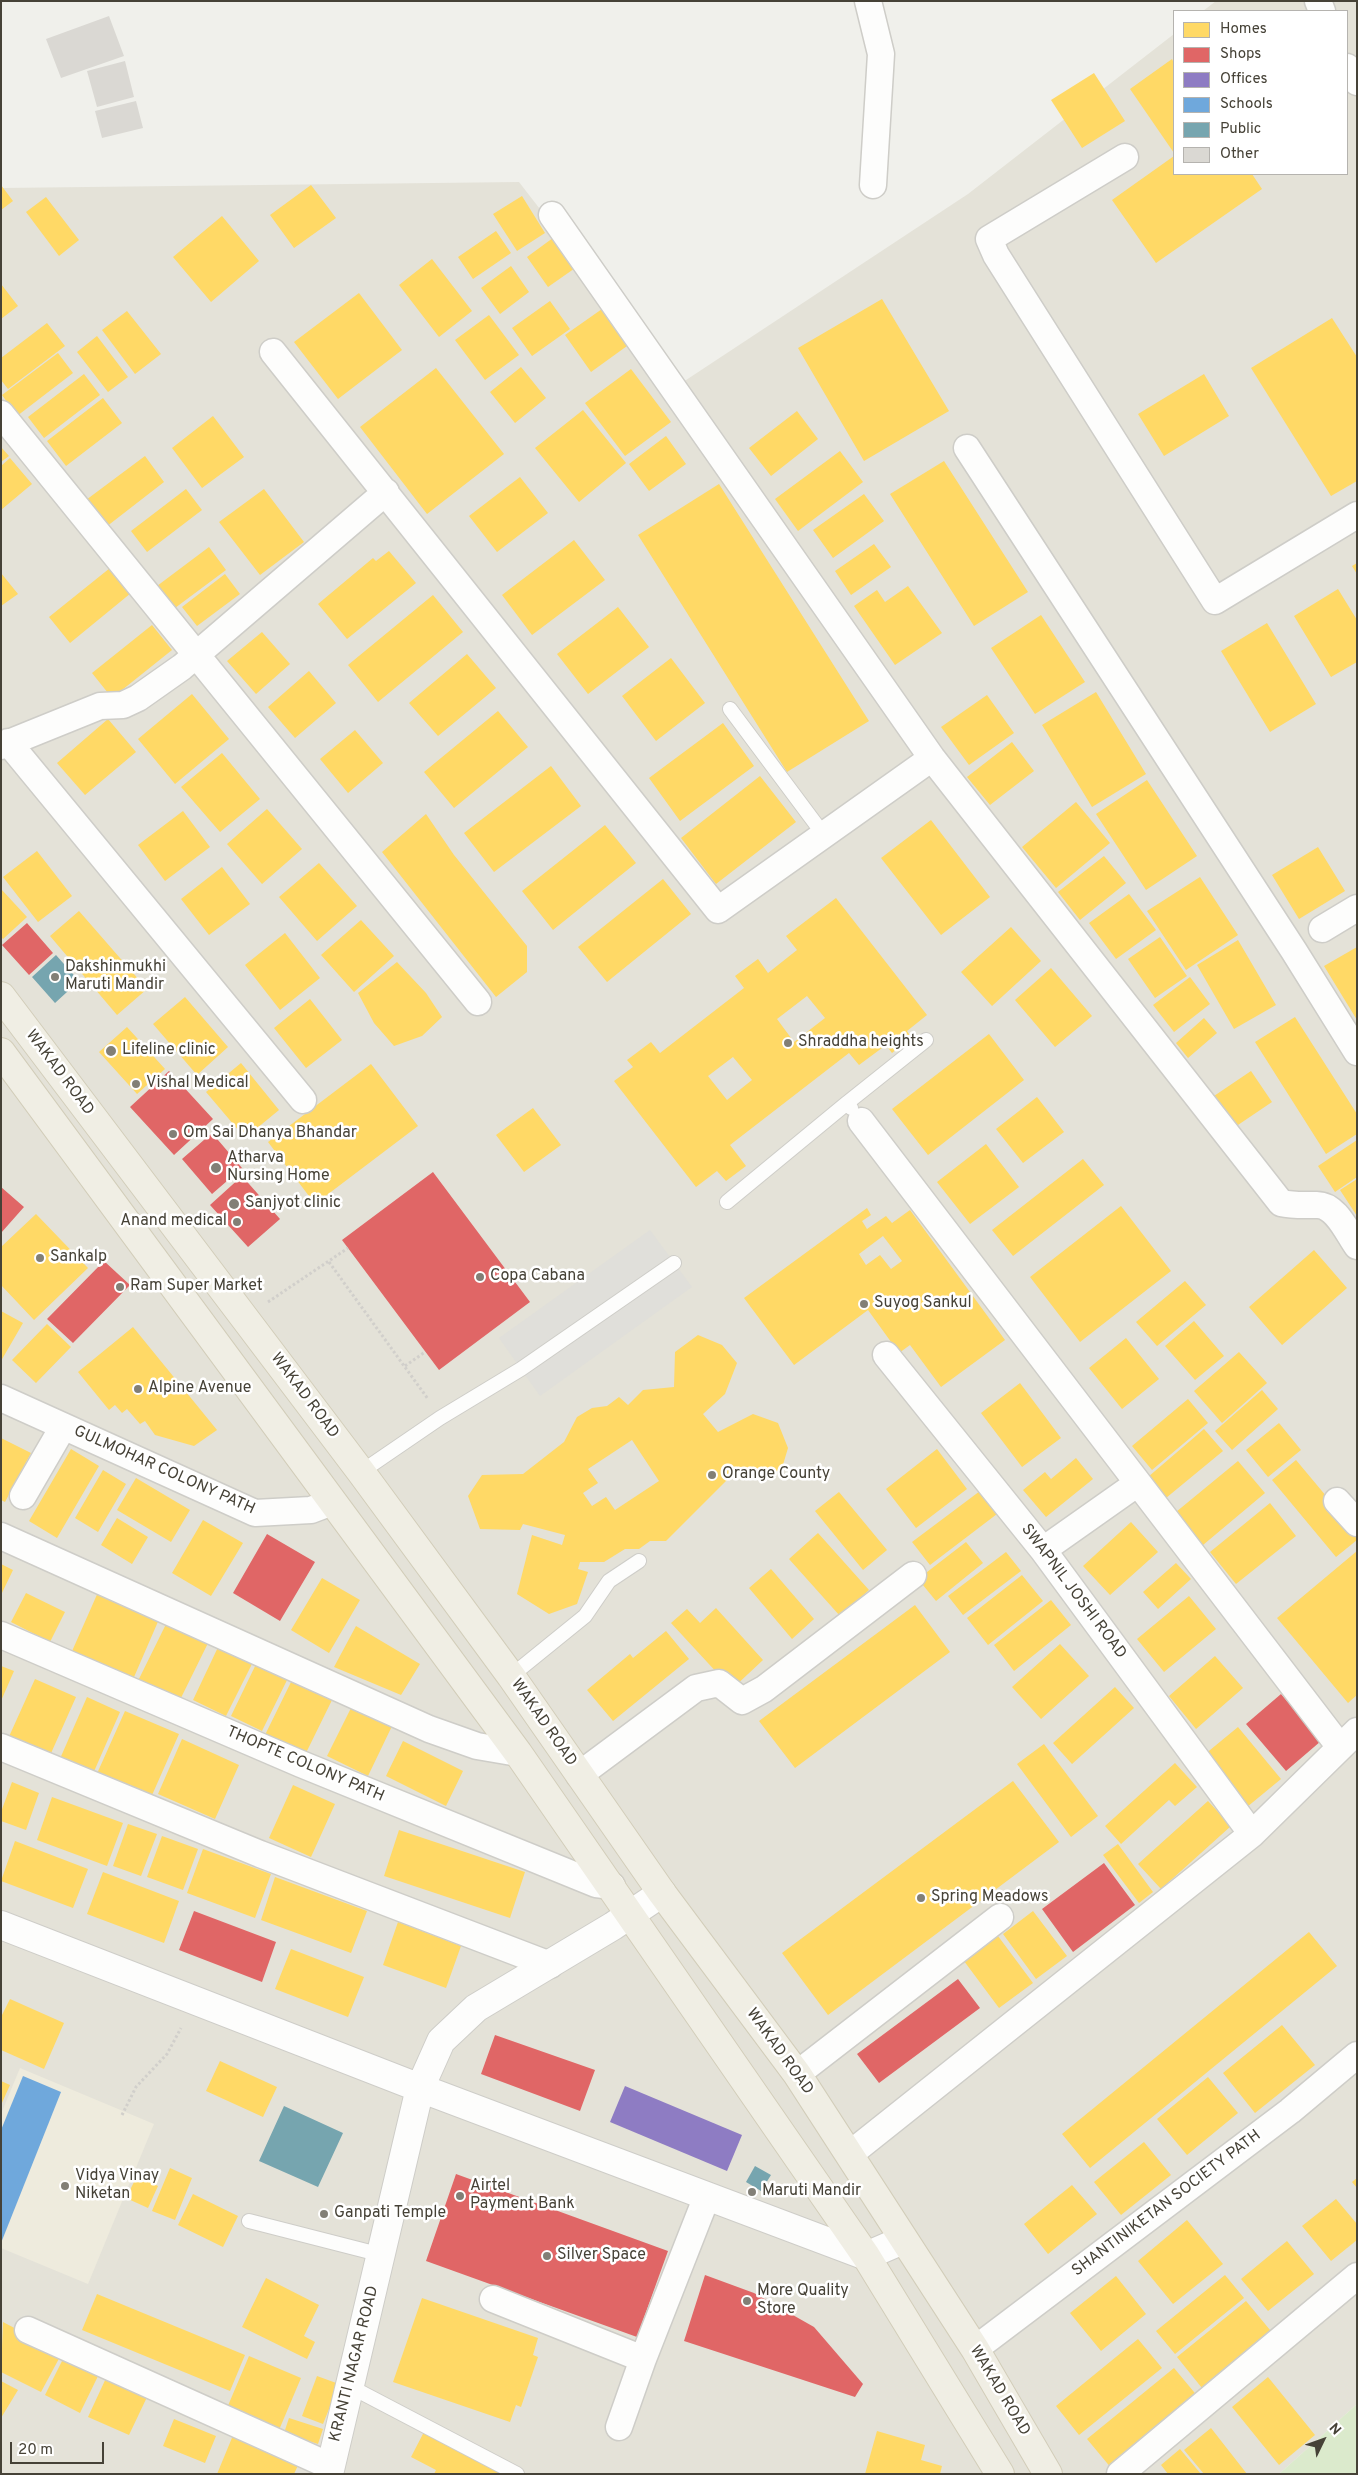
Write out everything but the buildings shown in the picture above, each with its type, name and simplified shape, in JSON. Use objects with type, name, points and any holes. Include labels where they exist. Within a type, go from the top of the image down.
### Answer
[{"type":"main road","name":"WAKAD ROAD","points":[[1,996],[361,1472],[511,1676],[662,1893],[797,2074],[975,2349],[1048,2474]]},
{"type":"main road","name":"WAKAD ROAD","points":[[1,1052],[518,1753],[612,1886],[866,2256],[1000,2474]]},
{"type":"street","points":[[868,1],[881,54],[873,185]]},
{"type":"street","points":[[1348,68],[1357,82]]},
{"type":"street","points":[[1125,157],[989,240],[996,255],[1215,601],[1357,515]]},
{"type":"street","points":[[552,215],[932,758],[1281,1203],[1298,1207],[1319,1205],[1334,1212],[1357,1246]]},
{"type":"street","points":[[273,352],[718,910],[932,758]]},
{"type":"street","points":[[1,414],[478,1002]]},
{"type":"street","points":[[967,448],[1289,942],[1357,1052]]},
{"type":"street","points":[[303,1100],[5,744],[100,706],[123,705],[131,701],[182,667],[386,492]]},
{"type":"street","points":[[1322,929],[1357,908]]},
{"type":"street","points":[[850,2154],[1252,1834],[1349,1739],[1138,1483],[854,1112]]},
{"type":"street","name":"SWAPNIL JOSHI ROAD","points":[[886,1355],[1043,1550],[1252,1834]]},
{"type":"street","name":"GULMOHAR COLONY PATH","points":[[1,1398],[255,1513],[310,1510],[332,1502]]},
{"type":"street","points":[[23,1496],[63,1427]]},
{"type":"street","points":[[1043,1550],[1138,1483]]},
{"type":"street","points":[[1337,1501],[1357,1523]]},
{"type":"street","points":[[1,1536],[430,1729],[477,1746],[518,1753]]},
{"type":"street","points":[[579,1775],[696,1688],[719,1683],[742,1701],[764,1689],[913,1576]]},
{"type":"street","name":"THOPTE COLONY PATH","points":[[1,1635],[300,1764],[596,1884],[612,1886]]},
{"type":"street","points":[[1,1747],[260,1854],[550,1965]]},
{"type":"street","name":"KRANTI NAGAR ROAD","points":[[329,2470],[382,2256],[420,2088],[441,2041],[476,2008],[550,1965],[662,1893]]},
{"type":"street","points":[[797,2074],[1000,1916]]},
{"type":"street","points":[[1,1925],[420,2088],[866,2256],[903,2240]]},
{"type":"street","name":"SHANTINIKETAN SOCIETY PATH","points":[[975,2349],[1290,2111],[1357,2055]]},
{"type":"street","points":[[619,2427],[643,2359],[707,2196]]},
{"type":"street","points":[[1120,2474],[1357,2276]]},
{"type":"street","points":[[493,2298],[643,2359]]},
{"type":"street","points":[[28,2330],[329,2470]]},
{"type":"lane","points":[[730,709],[824,835]]},
{"type":"lane","points":[[727,1202],[854,1112],[926,1040]]},
{"type":"lane","points":[[361,1472],[440,1418],[521,1369],[674,1263]]},
{"type":"lane","points":[[511,1676],[585,1616],[609,1581],[639,1561]]},
{"type":"lane","points":[[249,2221],[382,2256]]},
{"type":"lane","points":[[349,2386],[517,2474]]},
{"type":"path","points":[[267,1303],[348,1248]]},
{"type":"path","points":[[329,1262],[405,1366],[440,1418]]},
{"type":"path","points":[[405,1366],[425,1352]]},
{"type":"path","points":[[122,2114],[136,2086],[167,2054],[195,2000]]},
{"type":"shaded area","points":[[1216,1],[1357,1],[1357,2404],[1279,2474],[1,2474],[1,188],[519,182],[677,386],[968,194],[1173,35],[1173,175],[1348,175],[1348,10],[1204,10]]},
{"type":"shaded area","points":[[650,1230],[692,1287],[540,1396],[499,1338]]},
{"type":"shaded area","name":"Vidya Vinay Niketan","points":[[20,2068],[154,2124],[88,2284],[1,2248],[1,2114]]},
{"type":"green space","points":[[1357,2404],[1357,2474],[1279,2474]]},
{"type":"place","name":"Dakshinmukhi Maruti Mandir","points":[[55,977]]},
{"type":"place","name":"Shraddha heights","points":[[788,1043]]},
{"type":"place","name":"Lifeline clinic","points":[[111,1051]]},
{"type":"place","name":"Vishal Medical","points":[[136,1084]]},
{"type":"place","name":"Om Sai Dhanya Bhandar","points":[[173,1134]]},
{"type":"place","name":"Atharva Nursing Home","points":[[216,1168]]},
{"type":"place","name":"Sanjyot clinic","points":[[234,1204]]},
{"type":"place","name":"Anand medical","points":[[237,1222]]},
{"type":"place","name":"Sankalp","points":[[40,1258]]},
{"type":"place","name":"Copa Cabana","points":[[480,1277]]},
{"type":"place","name":"Ram Super Market","points":[[120,1287]]},
{"type":"place","name":"Suyog Sankul","points":[[864,1304]]},
{"type":"place","name":"Alpine Avenue","points":[[138,1389]]},
{"type":"place","name":"Orange County","points":[[712,1475]]},
{"type":"place","name":"Spring Meadows","points":[[921,1898]]},
{"type":"place","name":"Vidya Vinay Niketan","points":[[65,2186]]},
{"type":"place","name":"Maruti Mandir","points":[[752,2192]]},
{"type":"place","name":"Airtel Payment Bank","points":[[460,2196]]},
{"type":"place","name":"Ganpati Temple","points":[[324,2214]]},
{"type":"place","name":"Silver Space","points":[[547,2256]]},
{"type":"place","name":"More Quality Store","points":[[747,2301]]}]
